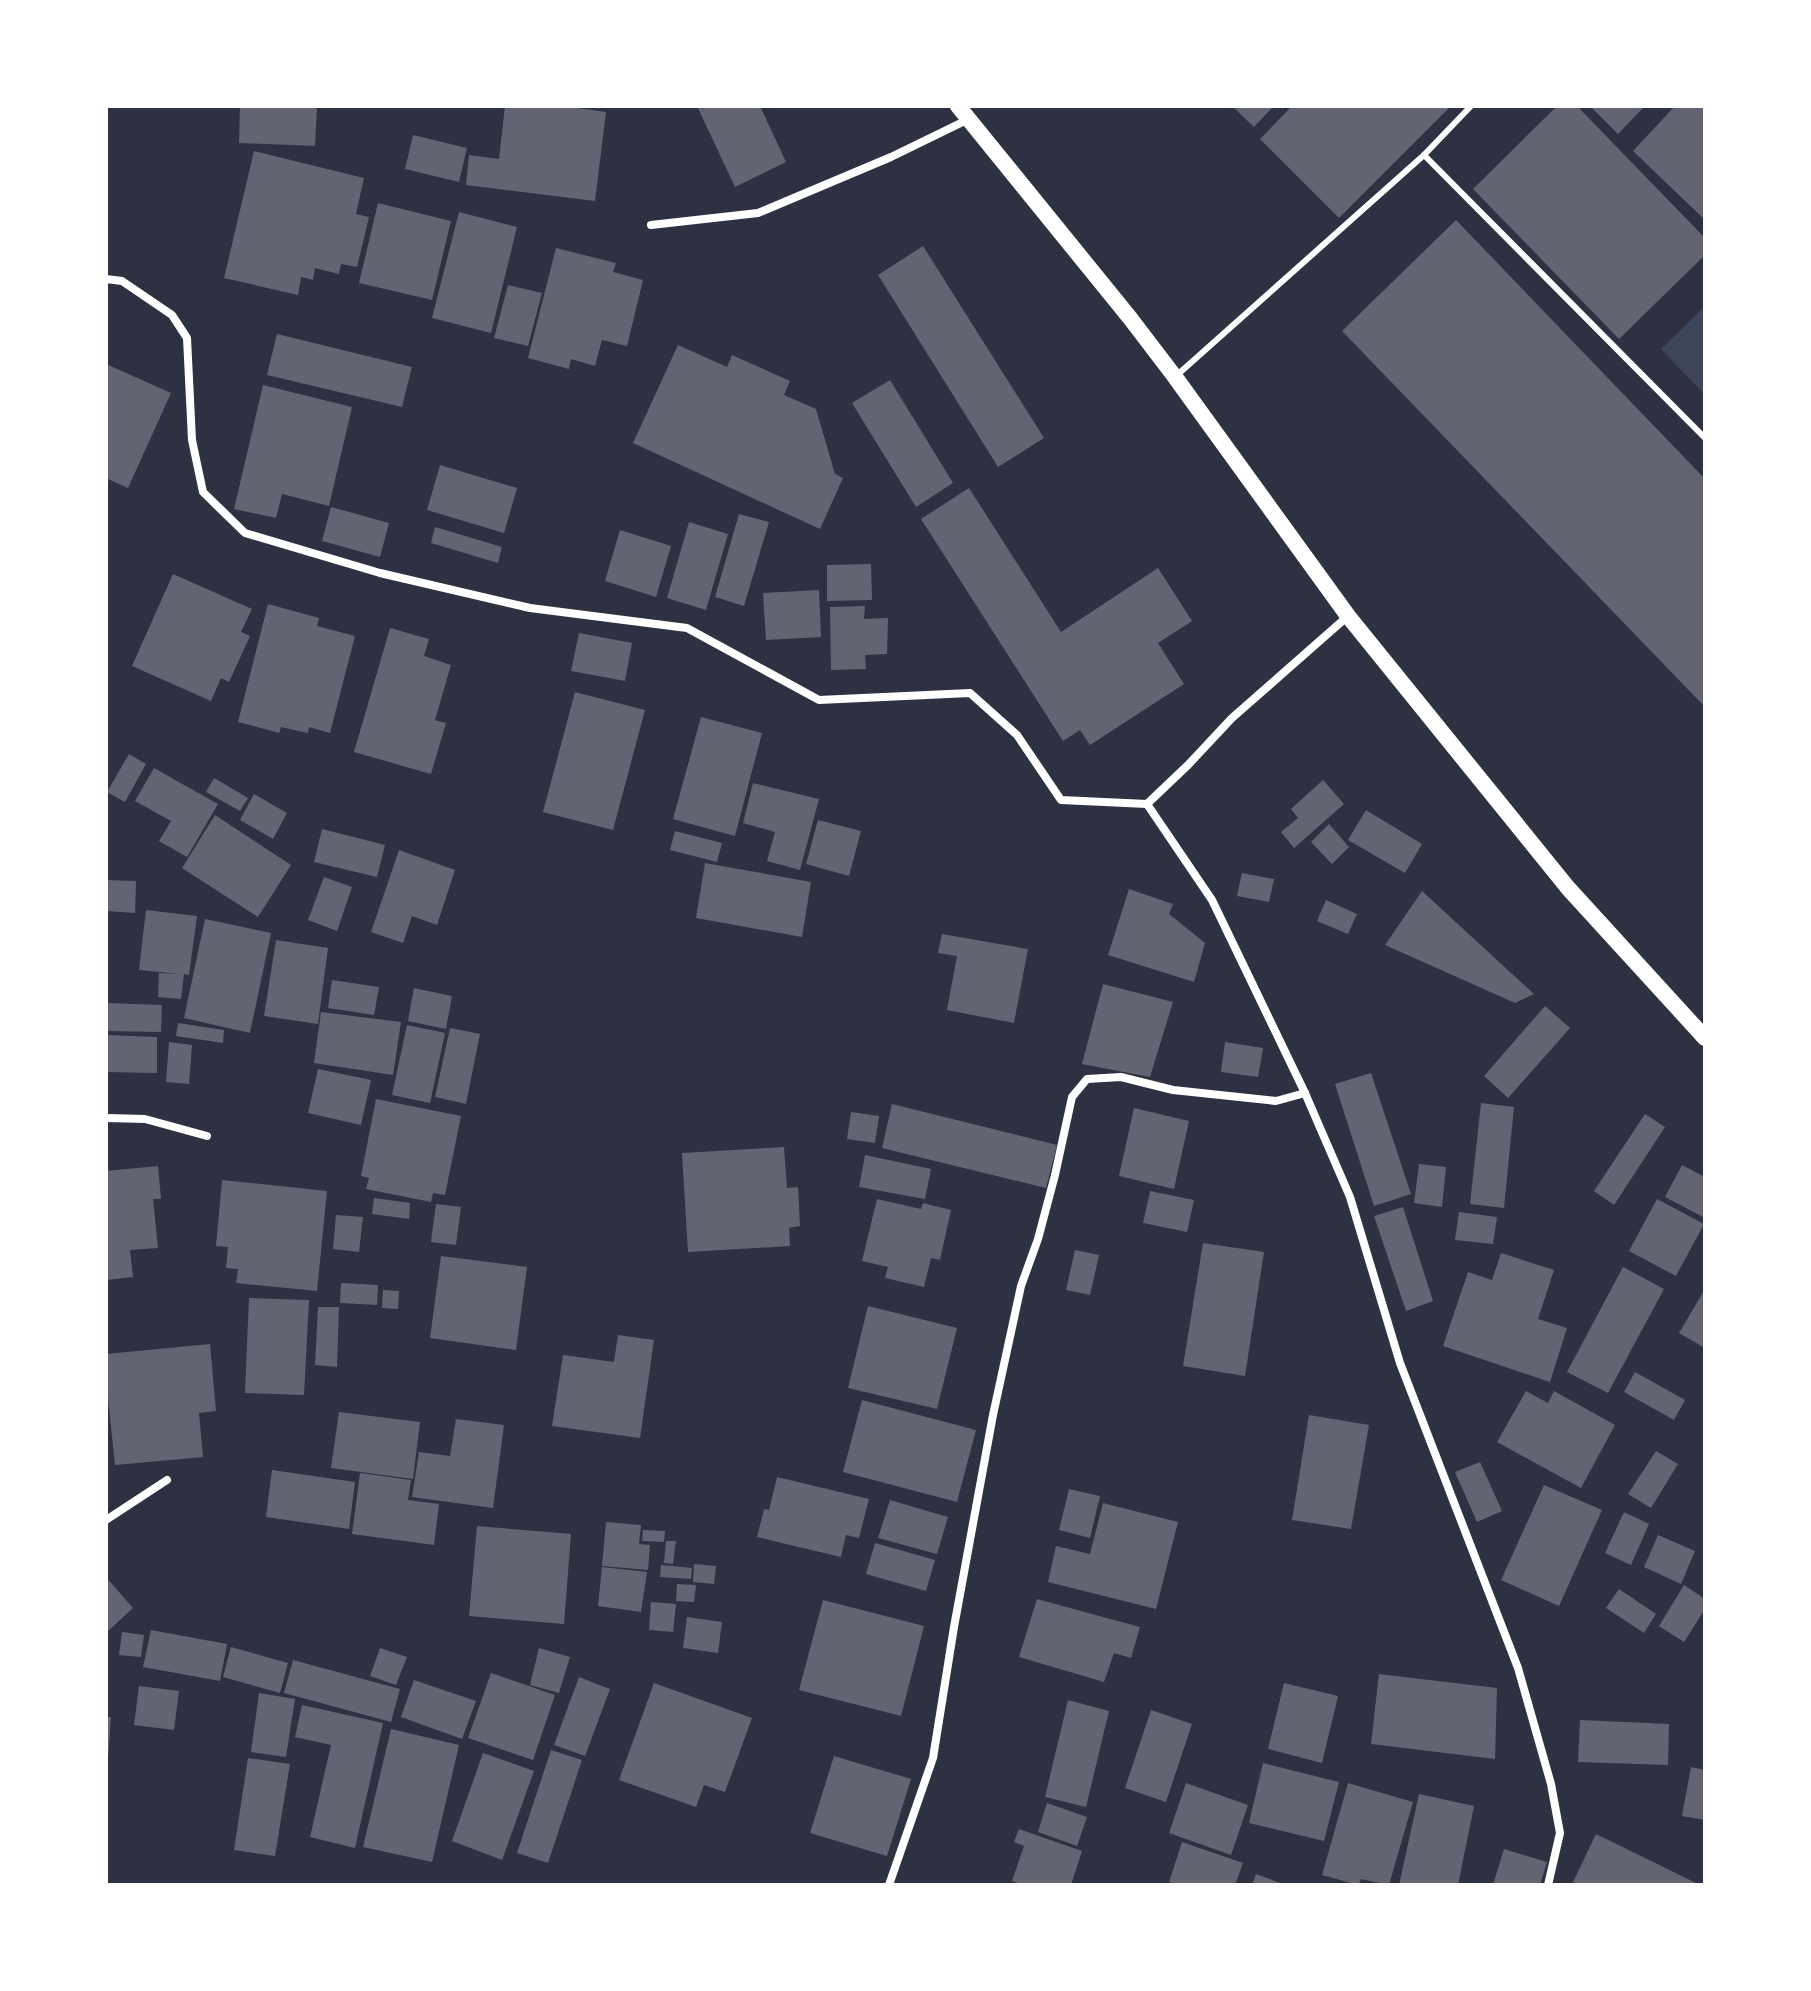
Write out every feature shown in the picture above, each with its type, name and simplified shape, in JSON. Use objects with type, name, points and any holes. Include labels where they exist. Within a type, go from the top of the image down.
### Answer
[{"type":"main road","points":[[963,113],[1130,318],[1348,616],[1568,888],[1705,1038]]},
{"type":"street","points":[[651,225],[758,213],[891,157],[963,113]]},
{"type":"street","points":[[106,279],[122,281],[172,315],[187,338],[192,440],[203,492],[245,533],[380,573],[530,608],[687,628],[819,700],[970,693],[1017,735],[1061,800],[1147,804],[1232,718],[1348,616]]},
{"type":"street","points":[[1147,804],[1212,900],[1305,1093],[1350,1197],[1400,1363],[1518,1668],[1551,1784],[1560,1833],[1548,1885]]},
{"type":"street","points":[[889,1885],[933,1758],[993,1415],[1021,1286],[1038,1239],[1072,1097],[1087,1079],[1121,1077],[1173,1090],[1276,1101],[1305,1093]]},
{"type":"street","points":[[106,1118],[145,1119],[207,1136]]},
{"type":"street","points":[[106,1520],[167,1480]]},
{"type":"lane","points":[[1175,377],[1424,155],[1471,106]]},
{"type":"lane","points":[[1424,155],[1705,438]]},
{"type":"shaded area","points":[[1705,306],[1705,395],[1661,349]]},
{"type":"building","points":[[240,106],[317,106],[315,146],[239,143]]},
{"type":"building","points":[[505,106],[577,106],[606,112],[595,201],[466,185],[469,155],[499,159]]},
{"type":"building","points":[[697,106],[760,106],[786,162],[735,187]]},
{"type":"building","points":[[1232,106],[1274,106],[1254,127]]},
{"type":"building","points":[[1292,106],[1451,106],[1339,218],[1260,139]]},
{"type":"building","points":[[1557,106],[1577,106],[1705,238],[1705,255],[1619,339],[1473,189]]},
{"type":"building","points":[[1590,106],[1645,106],[1618,134]]},
{"type":"building","points":[[1675,106],[1705,106],[1705,220],[1633,151]]},
{"type":"building","points":[[413,135],[467,148],[459,182],[405,169]]},
{"type":"building","points":[[254,151],[364,178],[356,214],[369,217],[357,267],[341,264],[339,274],[315,268],[313,280],[301,277],[298,295],[224,278]]},
{"type":"building","points":[[378,203],[451,221],[432,300],[359,283]]},
{"type":"building","points":[[459,212],[517,227],[491,333],[432,318]]},
{"type":"building","points":[[1456,220],[1705,479],[1705,707],[1342,331]]},
{"type":"building","points":[[923,246],[1044,438],[998,467],[878,275]]},
{"type":"building","points":[[556,248],[616,263],[613,272],[643,280],[627,346],[602,340],[595,366],[571,359],[569,369],[528,358]]},
{"type":"building","points":[[508,285],[542,293],[528,346],[494,338]]},
{"type":"building","points":[[277,334],[412,367],[402,407],[267,375]]},
{"type":"building","points":[[678,345],[727,367],[732,355],[790,381],[784,395],[816,409],[835,474],[843,478],[820,529],[633,443]]},
{"type":"building","points":[[106,364],[171,393],[128,488],[106,478]]},
{"type":"building","points":[[890,380],[953,483],[916,507],[852,403]]},
{"type":"building","points":[[263,385],[352,407],[329,506],[282,494],[276,518],[234,509]]},
{"type":"building","points":[[440,465],[517,488],[504,533],[427,510]]},
{"type":"building","points":[[969,488],[1061,632],[1158,568],[1192,621],[1158,643],[1184,684],[1090,745],[1080,730],[1063,741],[921,519]]},
{"type":"building","points":[[331,507],[389,523],[380,557],[322,541]]},
{"type":"building","points":[[739,514],[769,522],[744,606],[715,597]]},
{"type":"building","points":[[689,522],[728,534],[706,610],[667,598]]},
{"type":"building","points":[[435,527],[502,547],[498,563],[431,543]]},
{"type":"building","points":[[620,530],[671,546],[656,597],[605,581]]},
{"type":"building","points":[[871,564],[872,600],[827,601],[827,565]]},
{"type":"building","points":[[173,574],[252,609],[241,632],[250,636],[229,682],[221,678],[211,701],[132,666]]},
{"type":"building","points":[[819,590],[821,637],[766,640],[763,593]]},
{"type":"building","points":[[268,604],[319,618],[317,626],[355,636],[330,733],[309,727],[308,733],[281,727],[279,733],[238,722]]},
{"type":"building","points":[[865,606],[864,619],[888,618],[887,654],[865,655],[866,669],[831,670],[830,607]]},
{"type":"building","points":[[390,628],[429,639],[424,656],[451,665],[435,720],[446,723],[431,774],[354,752]]},
{"type":"building","points":[[579,633],[632,643],[625,681],[571,671]]},
{"type":"building","points":[[575,692],[645,710],[613,830],[543,812]]},
{"type":"building","points":[[701,717],[762,733],[735,836],[673,819]]},
{"type":"building","points":[[129,754],[146,764],[125,802],[107,792]]},
{"type":"building","points":[[154,768],[218,804],[187,857],[159,841],[171,821],[135,801]]},
{"type":"building","points":[[214,778],[248,798],[240,811],[206,792]]},
{"type":"building","points":[[1323,780],[1344,804],[1294,848],[1281,832],[1298,818],[1291,809]]},
{"type":"building","points":[[753,783],[819,799],[800,870],[767,861],[775,832],[743,823]]},
{"type":"building","points":[[254,794],[287,813],[273,839],[240,820]]},
{"type":"building","points":[[1366,810],[1422,844],[1405,873],[1348,840]]},
{"type":"building","points":[[215,815],[291,865],[258,917],[182,868]]},
{"type":"building","points":[[818,820],[861,831],[849,876],[806,864]]},
{"type":"building","points":[[1329,824],[1349,847],[1332,864],[1311,842]]},
{"type":"building","points":[[322,829],[385,845],[377,877],[314,862]]},
{"type":"building","points":[[675,831],[722,843],[717,862],[670,850]]},
{"type":"building","points":[[399,850],[455,870],[437,925],[412,916],[403,943],[371,932]]},
{"type":"building","points":[[705,863],[811,882],[802,937],[696,918]]},
{"type":"building","points":[[1242,873],[1274,879],[1269,902],[1237,896]]},
{"type":"building","points":[[324,877],[352,887],[337,931],[308,920]]},
{"type":"building","points":[[106,880],[136,881],[135,913],[106,911]]},
{"type":"building","points":[[1129,889],[1173,904],[1169,914],[1205,943],[1194,982],[1108,955]]},
{"type":"building","points":[[1422,891],[1534,994],[1515,1003],[1385,945]]},
{"type":"building","points":[[1326,900],[1357,914],[1348,934],[1317,921]]},
{"type":"building","points":[[146,910],[197,916],[189,975],[184,974],[181,999],[158,997],[159,973],[181,974],[139,970]]},
{"type":"building","points":[[205,919],[271,933],[250,1033],[184,1018]]},
{"type":"building","points":[[942,934],[1028,949],[1014,1023],[947,1010],[957,956],[938,953]]},
{"type":"building","points":[[276,940],[328,948],[318,1024],[264,1016]]},
{"type":"building","points":[[332,980],[379,987],[374,1015],[328,1008]]},
{"type":"building","points":[[1103,984],[1173,1002],[1150,1077],[1082,1064]]},
{"type":"building","points":[[414,988],[452,996],[446,1029],[408,1021]]},
{"type":"building","points":[[106,1003],[162,1005],[161,1032],[106,1031]]},
{"type":"building","points":[[1545,1006],[1570,1028],[1508,1098],[1484,1076]]},
{"type":"building","points":[[321,1012],[401,1022],[393,1075],[314,1063]]},
{"type":"building","points":[[178,1023],[224,1030],[223,1043],[176,1036]]},
{"type":"building","points":[[407,1025],[445,1033],[430,1103],[392,1095]]},
{"type":"building","points":[[450,1028],[480,1034],[466,1104],[435,1097]]},
{"type":"building","points":[[106,1035],[157,1037],[157,1073],[106,1072]]},
{"type":"building","points":[[169,1042],[192,1045],[189,1084],[166,1082]]},
{"type":"building","points":[[1225,1042],[1263,1048],[1258,1077],[1221,1072]]},
{"type":"building","points":[[318,1069],[371,1080],[361,1125],[308,1113]]},
{"type":"building","points":[[1371,1073],[1411,1194],[1374,1206],[1335,1084]]},
{"type":"building","points":[[376,1099],[461,1116],[445,1195],[433,1193],[431,1202],[366,1189],[369,1178],[361,1176]]},
{"type":"building","points":[[1481,1103],[1514,1107],[1504,1208],[1470,1204]]},
{"type":"building","points":[[892,1104],[1057,1145],[1046,1188],[882,1148]]},
{"type":"building","points":[[1134,1108],[1189,1121],[1174,1189],[1119,1176]]},
{"type":"building","points":[[851,1112],[879,1116],[875,1143],[847,1139]]},
{"type":"building","points":[[1645,1114],[1665,1127],[1614,1205],[1594,1191]]},
{"type":"building","points":[[784,1147],[787,1188],[798,1187],[800,1226],[789,1228],[790,1246],[688,1252],[682,1153]]},
{"type":"building","points":[[865,1155],[931,1169],[925,1199],[859,1187]]},
{"type":"building","points":[[1419,1164],[1446,1167],[1442,1207],[1414,1203]]},
{"type":"building","points":[[1682,1165],[1705,1177],[1705,1218],[1665,1197]]},
{"type":"building","points":[[158,1166],[161,1199],[153,1199],[158,1248],[130,1250],[133,1277],[106,1280],[106,1171]]},
{"type":"building","points":[[222,1180],[327,1191],[317,1291],[236,1283],[238,1269],[226,1268],[228,1247],[216,1246]]},
{"type":"building","points":[[1150,1191],[1194,1200],[1187,1232],[1143,1223]]},
{"type":"building","points":[[374,1198],[410,1203],[409,1219],[372,1214]]},
{"type":"building","points":[[877,1199],[921,1209],[923,1203],[951,1210],[940,1260],[931,1258],[924,1287],[885,1278],[888,1267],[862,1261]]},
{"type":"building","points":[[1657,1199],[1704,1224],[1676,1276],[1629,1251]]},
{"type":"building","points":[[436,1204],[461,1207],[456,1245],[431,1242]]},
{"type":"building","points":[[1403,1207],[1433,1301],[1406,1311],[1374,1216]]},
{"type":"building","points":[[1459,1212],[1497,1217],[1493,1244],[1455,1240]]},
{"type":"building","points":[[336,1215],[363,1217],[359,1252],[333,1249]]},
{"type":"building","points":[[1203,1243],[1264,1252],[1245,1376],[1183,1366]]},
{"type":"building","points":[[1075,1250],[1099,1255],[1090,1295],[1066,1290]]},
{"type":"building","points":[[1501,1253],[1554,1270],[1538,1319],[1567,1328],[1550,1382],[1443,1346],[1468,1272],[1492,1280]]},
{"type":"building","points":[[441,1256],[527,1267],[516,1350],[430,1338]]},
{"type":"building","points":[[1623,1267],[1664,1289],[1608,1393],[1567,1372]]},
{"type":"building","points":[[341,1283],[378,1285],[377,1305],[340,1303]]},
{"type":"building","points":[[1705,1289],[1705,1348],[1679,1333]]},
{"type":"building","points":[[383,1290],[399,1291],[398,1309],[382,1308]]},
{"type":"building","points":[[249,1298],[309,1300],[304,1395],[245,1393]]},
{"type":"building","points":[[868,1306],[957,1328],[937,1409],[848,1388]]},
{"type":"building","points":[[318,1307],[339,1307],[337,1367],[315,1365]]},
{"type":"building","points":[[618,1335],[654,1340],[640,1438],[552,1426],[563,1355],[614,1362]]},
{"type":"building","points":[[210,1344],[216,1411],[199,1413],[203,1457],[115,1465],[106,1354]]},
{"type":"building","points":[[1635,1372],[1685,1400],[1674,1420],[1624,1392]]},
{"type":"building","points":[[1526,1391],[1548,1403],[1554,1391],[1615,1425],[1581,1488],[1497,1442]]},
{"type":"building","points":[[862,1400],[976,1430],[957,1502],[843,1472]]},
{"type":"building","points":[[339,1412],[420,1422],[413,1479],[331,1468]]},
{"type":"building","points":[[1309,1415],[1369,1425],[1351,1529],[1292,1520]]},
{"type":"building","points":[[456,1419],[504,1425],[493,1508],[412,1497],[419,1452],[450,1456]]},
{"type":"building","points":[[1656,1451],[1678,1464],[1651,1508],[1628,1494]]},
{"type":"building","points":[[1480,1462],[1502,1511],[1477,1522],[1455,1472]]},
{"type":"building","points":[[272,1470],[355,1482],[349,1529],[266,1517]]},
{"type":"building","points":[[360,1473],[411,1480],[408,1500],[439,1504],[434,1545],[352,1534]]},
{"type":"building","points":[[777,1477],[869,1499],[859,1538],[846,1535],[841,1557],[757,1537],[764,1509],[769,1510]]},
{"type":"building","points":[[1544,1485],[1602,1510],[1559,1606],[1501,1580]]},
{"type":"building","points":[[1069,1489],[1100,1496],[1090,1538],[1059,1530]]},
{"type":"building","points":[[890,1500],[948,1517],[937,1554],[878,1538]]},
{"type":"building","points":[[1103,1503],[1178,1522],[1156,1609],[1048,1582],[1056,1546],[1090,1554]]},
{"type":"building","points":[[1624,1512],[1649,1524],[1631,1565],[1605,1553]]},
{"type":"building","points":[[606,1522],[641,1525],[639,1544],[650,1545],[648,1570],[602,1566]]},
{"type":"building","points":[[477,1526],[571,1534],[564,1624],[469,1616]]},
{"type":"building","points":[[643,1530],[665,1531],[664,1542],[642,1541]]},
{"type":"building","points":[[1658,1535],[1695,1551],[1681,1584],[1644,1567]]},
{"type":"building","points":[[666,1541],[676,1541],[673,1564],[664,1563]]},
{"type":"building","points":[[875,1543],[935,1560],[926,1591],[866,1574]]},
{"type":"building","points":[[694,1564],[716,1566],[714,1584],[693,1582]]},
{"type":"building","points":[[661,1565],[692,1568],[691,1579],[660,1577]]},
{"type":"building","points":[[602,1567],[647,1572],[641,1612],[598,1606]]},
{"type":"building","points":[[106,1577],[133,1608],[106,1633]]},
{"type":"building","points":[[677,1584],[696,1585],[694,1602],[676,1601]]},
{"type":"building","points":[[1684,1585],[1705,1599],[1705,1609],[1684,1642],[1659,1626]]},
{"type":"building","points":[[1619,1589],[1656,1614],[1644,1633],[1606,1608]]},
{"type":"building","points":[[1037,1599],[1140,1627],[1131,1658],[1114,1653],[1104,1682],[1019,1657]]},
{"type":"building","points":[[823,1600],[924,1626],[901,1716],[799,1690]]},
{"type":"building","points":[[651,1602],[676,1604],[673,1632],[649,1630]]},
{"type":"building","points":[[687,1617],[722,1622],[718,1653],[683,1648]]},
{"type":"building","points":[[151,1630],[227,1644],[220,1681],[143,1667]]},
{"type":"building","points":[[122,1632],[144,1635],[141,1657],[119,1655]]},
{"type":"building","points":[[231,1647],[288,1663],[280,1693],[223,1677]]},
{"type":"building","points":[[380,1648],[407,1657],[396,1685],[370,1676]]},
{"type":"building","points":[[539,1648],[570,1657],[559,1693],[530,1685]]},
{"type":"building","points":[[293,1660],[400,1689],[391,1722],[284,1693]]},
{"type":"building","points":[[491,1673],[555,1695],[533,1760],[468,1738]]},
{"type":"building","points":[[1379,1674],[1497,1688],[1495,1759],[1371,1744]]},
{"type":"building","points":[[579,1677],[610,1689],[585,1756],[554,1745]]},
{"type":"building","points":[[414,1680],[476,1701],[462,1739],[401,1717]]},
{"type":"building","points":[[654,1683],[752,1718],[725,1792],[704,1785],[696,1807],[619,1780]]},
{"type":"building","points":[[1284,1683],[1338,1696],[1322,1763],[1268,1749]]},
{"type":"building","points":[[139,1686],[179,1691],[174,1730],[134,1725]]},
{"type":"building","points":[[259,1693],[295,1699],[286,1757],[251,1752]]},
{"type":"building","points":[[1068,1700],[1109,1711],[1086,1807],[1045,1797]]},
{"type":"building","points":[[302,1705],[383,1723],[355,1848],[310,1837],[331,1745],[295,1737]]},
{"type":"building","points":[[1151,1710],[1192,1724],[1166,1802],[1125,1788]]},
{"type":"building","points":[[106,1717],[111,1717],[108,1759],[106,1759]]},
{"type":"building","points":[[1580,1720],[1669,1724],[1668,1765],[1578,1762]]},
{"type":"building","points":[[391,1729],[459,1745],[432,1862],[363,1847]]},
{"type":"building","points":[[551,1750],[582,1760],[548,1863],[517,1853]]},
{"type":"building","points":[[483,1753],[534,1771],[502,1860],[452,1841]]},
{"type":"building","points":[[834,1756],[911,1779],[887,1856],[810,1833]]},
{"type":"building","points":[[248,1758],[290,1764],[275,1856],[234,1850]]},
{"type":"building","points":[[1263,1763],[1339,1782],[1324,1841],[1249,1823]]},
{"type":"building","points":[[1691,1767],[1705,1770],[1705,1820],[1682,1816]]},
{"type":"building","points":[[1186,1783],[1248,1805],[1231,1855],[1169,1833]]},
{"type":"building","points":[[1348,1783],[1413,1802],[1389,1885],[1361,1879],[1358,1885],[1322,1875]]},
{"type":"building","points":[[1419,1794],[1474,1806],[1458,1885],[1399,1885]]},
{"type":"building","points":[[1047,1803],[1087,1817],[1077,1846],[1038,1832]]},
{"type":"building","points":[[1019,1829],[1082,1851],[1071,1885],[1024,1885],[1012,1881],[1024,1846],[1014,1842]]},
{"type":"building","points":[[1596,1834],[1700,1885],[1578,1885],[1573,1882]]},
{"type":"building","points":[[1182,1842],[1243,1863],[1235,1885],[1176,1885],[1169,1882]]},
{"type":"building","points":[[1504,1849],[1547,1862],[1540,1885],[1493,1885]]},
{"type":"building","points":[[1256,1874],[1286,1885],[1252,1885]]}]
